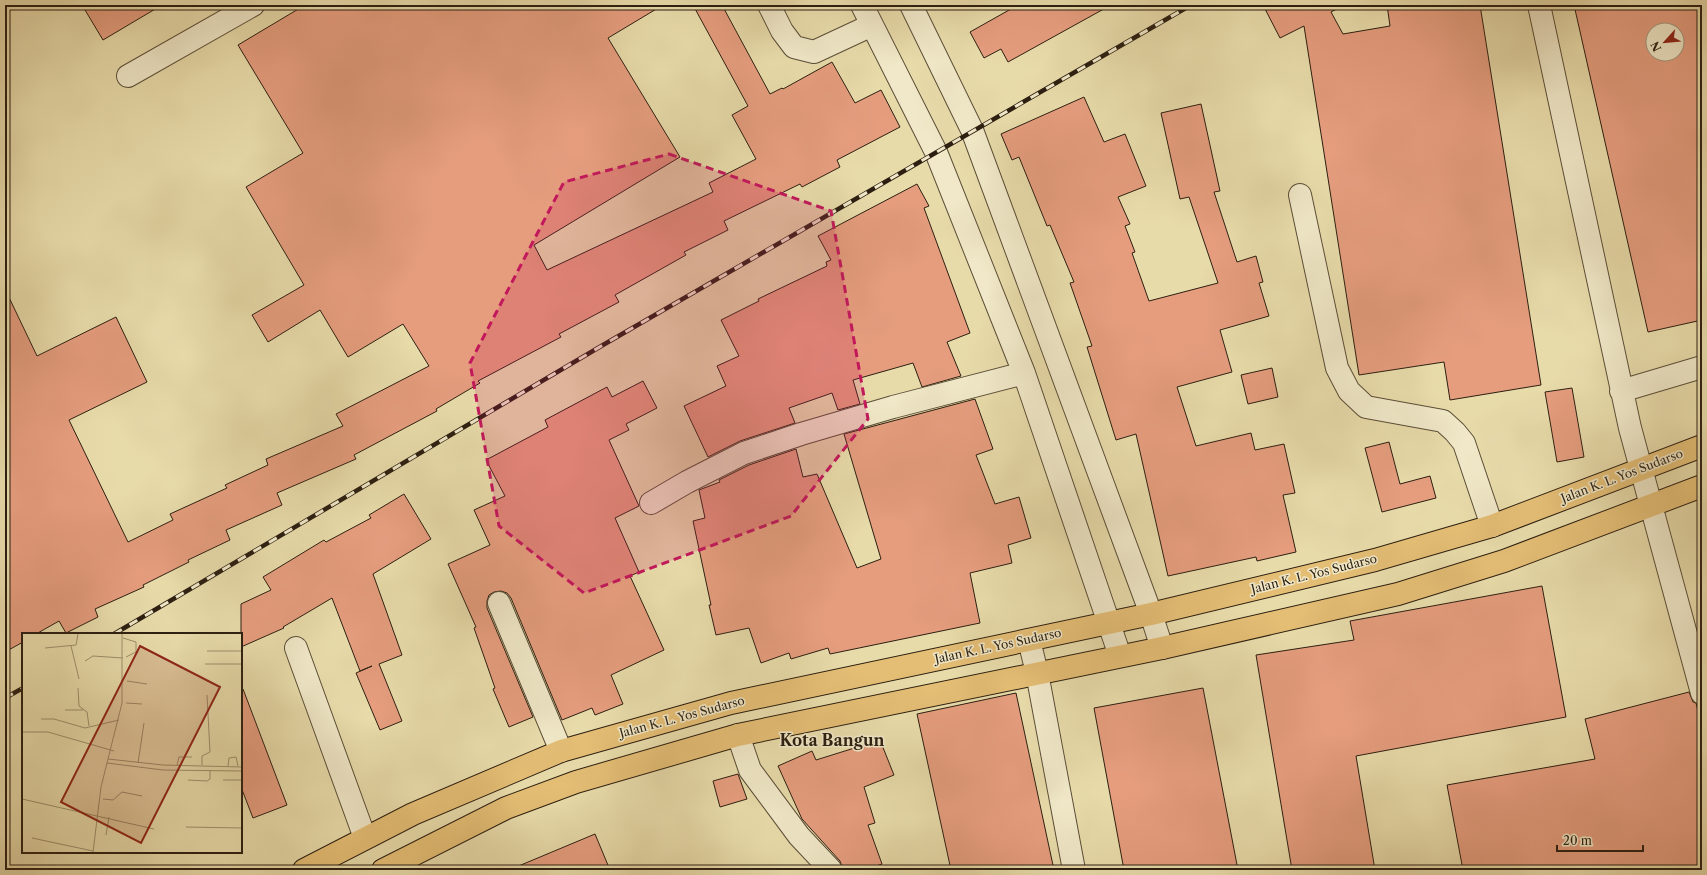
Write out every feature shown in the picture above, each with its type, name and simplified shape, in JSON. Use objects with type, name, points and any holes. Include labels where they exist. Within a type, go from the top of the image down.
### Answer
[{"type":"highway","name":"Jalan K. L. Yos Sudarso","points":[[304,870],[420,811],[561,750],[731,703],[1151,614],[1375,560],[1492,526],[1702,446]]},
{"type":"highway","points":[[383,870],[506,808],[569,784],[738,735],[1037,672],[1162,648],[1398,594],[1504,561],[1702,486]]},
{"type":"street","points":[[128,76],[253,5]]},
{"type":"street","points":[[768,5],[782,31],[794,46],[814,52],[872,25]]},
{"type":"street","points":[[862,5],[936,152],[1024,373],[1120,656]]},
{"type":"street","points":[[911,5],[972,130],[1151,614],[1162,648]]},
{"type":"street","points":[[1538,5],[1621,391],[1640,470],[1702,693]]},
{"type":"street","points":[[1300,195],[1337,368],[1349,391],[1366,407],[1443,421],[1455,432],[1464,443],[1492,526]]},
{"type":"street","points":[[1621,391],[1702,367]]},
{"type":"street","points":[[651,503],[687,482],[744,453],[801,434],[893,407],[1024,373]]},
{"type":"street","points":[[499,603],[561,750]]},
{"type":"street","points":[[1029,640],[1037,672],[1074,870]]},
{"type":"street","points":[[296,648],[365,838]]},
{"type":"street","points":[[738,735],[750,770],[799,836],[831,870]]},
{"type":"highlighted area","points":[[669,154],[831,211],[868,419],[791,516],[584,593],[499,526],[470,363],[564,182]]},
{"type":"building","points":[[82,5],[162,5],[103,40]]},
{"type":"building","points":[[305,5],[663,5],[608,38],[680,157],[534,245],[547,270],[713,192],[709,183],[756,159],[732,115],[748,106],[693,5],[722,5],[770,94],[782,88],[783,89],[832,62],[855,103],[881,90],[900,127],[837,160],[840,167],[802,187],[800,184],[724,221],[728,230],[684,252],[686,255],[615,295],[619,302],[559,334],[561,337],[478,381],[480,383],[436,409],[437,411],[354,455],[356,459],[277,493],[282,505],[226,530],[230,540],[188,560],[189,562],[143,585],[144,587],[95,609],[98,617],[66,633],[59,621],[38,633],[22,633],[22,643],[5,652],[5,289],[37,356],[116,317],[147,382],[69,420],[128,542],[173,520],[170,514],[227,488],[225,485],[268,465],[266,459],[343,426],[336,414],[429,366],[403,324],[348,357],[320,310],[268,342],[252,315],[304,285],[246,187],[303,153],[238,45]]},
{"type":"building","points":[[1018,5],[1111,5],[1008,62],[1001,49],[984,58],[970,32]]},
{"type":"building","points":[[1263,5],[1344,5],[1331,12],[1343,34],[1390,26],[1387,5],[1480,5],[1541,385],[1450,400],[1444,362],[1359,375],[1304,26],[1280,38]]},
{"type":"building","points":[[1574,5],[1702,5],[1702,320],[1648,332]]},
{"type":"building","points":[[1084,97],[1104,142],[1125,134],[1146,186],[1118,197],[1130,224],[1125,226],[1135,252],[1132,253],[1149,301],[1218,283],[1189,197],[1180,199],[1161,113],[1201,104],[1220,191],[1214,192],[1237,262],[1256,256],[1263,282],[1259,283],[1269,316],[1220,330],[1232,372],[1177,387],[1196,446],[1251,433],[1255,450],[1284,444],[1295,493],[1283,495],[1296,552],[1257,561],[1256,557],[1168,576],[1136,434],[1116,440],[1087,347],[1092,346],[1070,283],[1074,282],[1050,225],[1047,226],[1019,157],[1012,160],[1001,134]]},
{"type":"building","points":[[917,184],[929,206],[924,208],[970,333],[947,342],[961,376],[922,387],[913,363],[853,380],[860,404],[838,410],[832,393],[789,408],[795,423],[740,441],[708,457],[684,406],[726,386],[717,366],[739,356],[721,320],[759,301],[758,299],[827,266],[826,262],[831,260],[818,236]]},
{"type":"building","points":[[1272,368],[1278,397],[1248,404],[1241,375]]},
{"type":"building","points":[[643,381],[657,408],[626,424],[629,430],[609,440],[639,506],[615,518],[639,572],[630,576],[664,650],[611,675],[623,704],[595,715],[592,708],[562,720],[511,598],[507,593],[501,591],[494,592],[489,595],[487,608],[533,717],[509,727],[493,689],[495,688],[474,628],[476,627],[448,564],[490,545],[474,510],[505,496],[486,460],[548,427],[545,420],[607,387],[612,397]]},
{"type":"building","points":[[1572,388],[1584,457],[1557,462],[1545,392]]},
{"type":"building","points":[[975,399],[993,449],[976,455],[995,504],[1019,497],[1031,538],[1008,545],[1012,563],[970,573],[980,623],[830,654],[828,648],[791,659],[789,653],[761,663],[749,628],[716,635],[693,521],[705,518],[699,490],[720,482],[719,480],[749,465],[796,449],[803,477],[817,474],[857,568],[881,559],[844,434]]},
{"type":"building","points":[[1389,442],[1400,484],[1430,476],[1436,498],[1382,512],[1365,448]]},
{"type":"building","points":[[404,494],[431,539],[373,574],[402,655],[379,664],[402,721],[380,730],[356,673],[372,666],[360,671],[332,598],[283,627],[284,628],[242,647],[241,633],[241,604],[271,590],[263,577],[324,540],[326,542],[371,518],[369,515]]},
{"type":"building","points":[[1542,586],[1566,717],[1356,756],[1375,870],[1292,870],[1256,655],[1354,640],[1350,621]]},
{"type":"building","points":[[1203,688],[1238,870],[1124,870],[1094,708]]},
{"type":"building","points":[[242,689],[287,805],[253,818],[242,790]]},
{"type":"building","points":[[1689,692],[1693,702],[1696,703],[1702,727],[1702,870],[1463,870],[1447,785],[1595,759],[1585,719]]},
{"type":"building","points":[[1016,693],[1054,870],[951,870],[917,714]]},
{"type":"building","points":[[880,740],[894,775],[864,787],[875,823],[868,825],[882,864],[865,870],[843,870],[840,861],[802,819],[778,766],[812,751],[816,760]]},
{"type":"building","points":[[738,774],[747,799],[720,807],[713,781]]},
{"type":"building","points":[[595,834],[610,870],[509,870]]},
{"type":"railway","points":[[116,633],[603,345],[1191,5]]},
{"type":"railway","points":[[5,698],[22,689]]},
{"type":"district","name":"Kota Bangun","points":[[832,740]]}]
